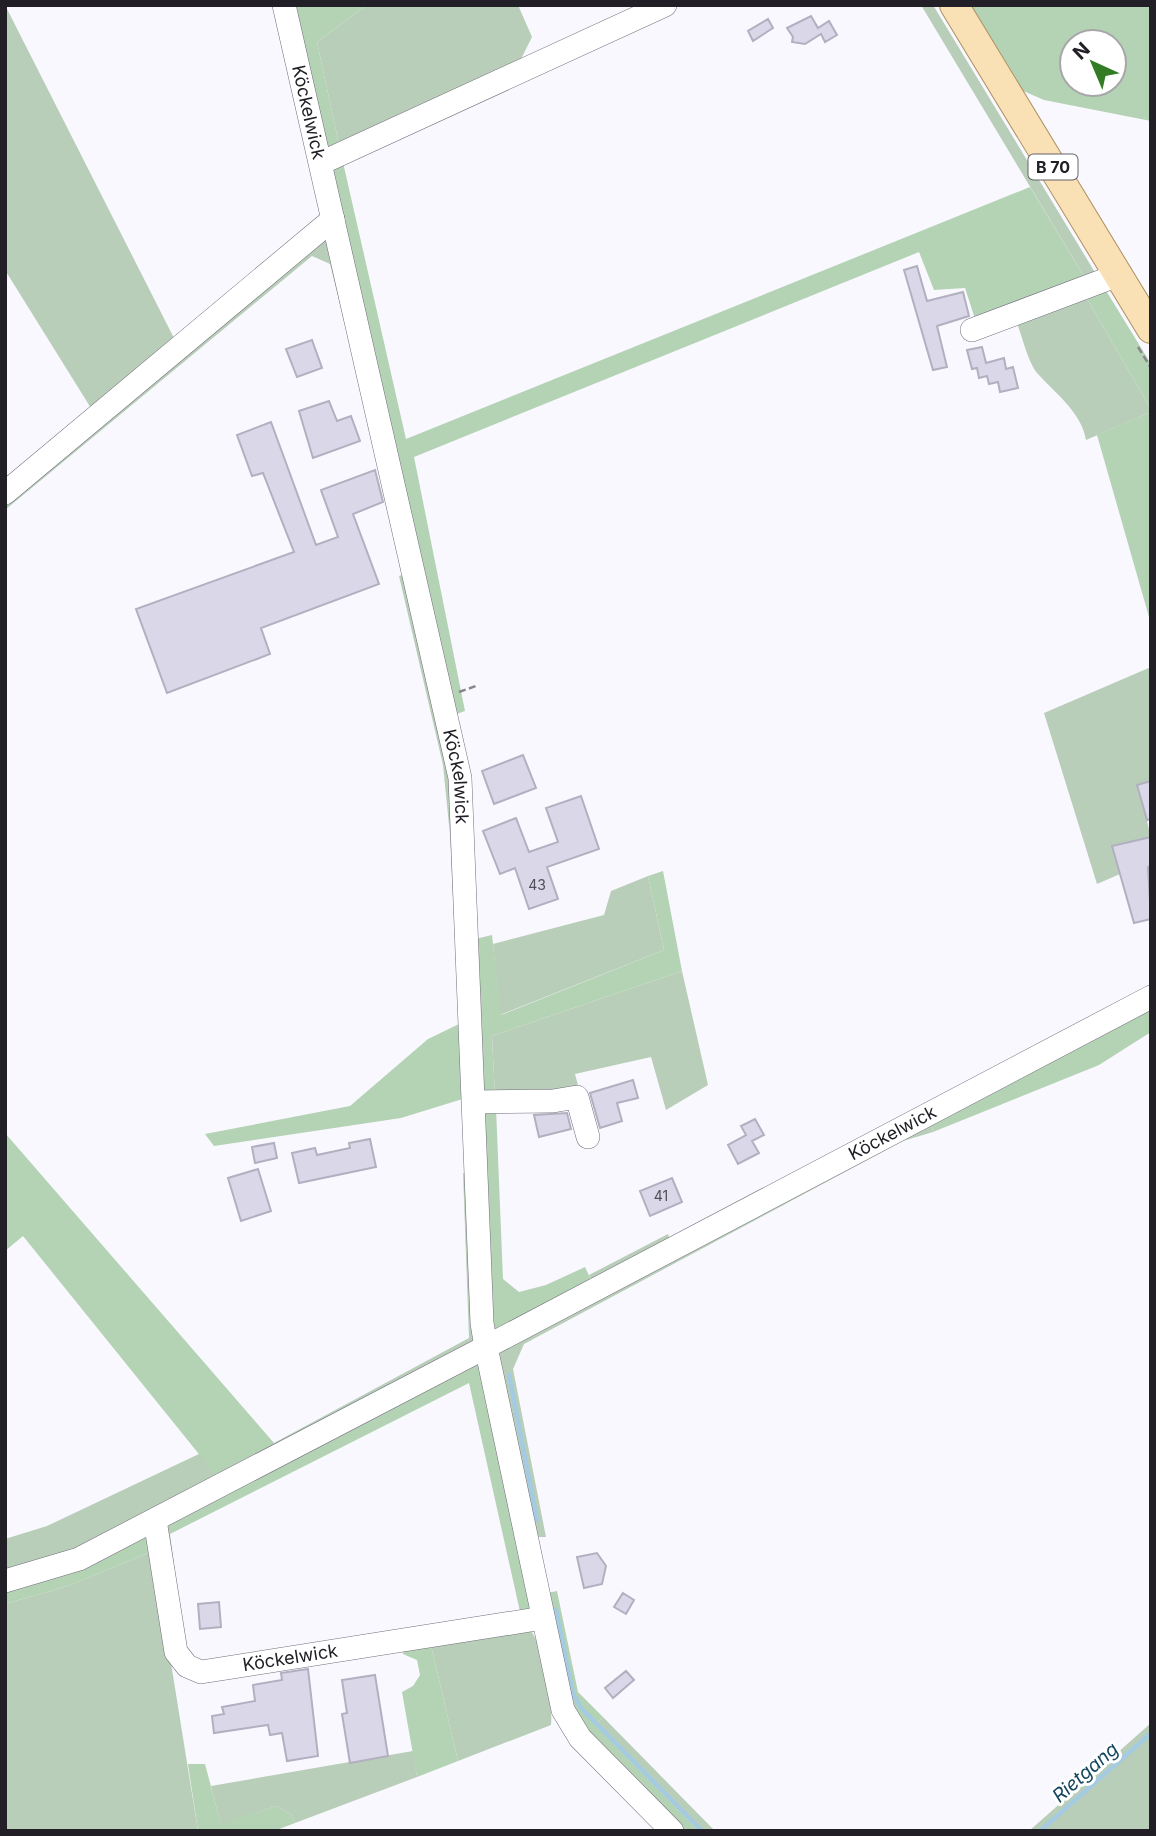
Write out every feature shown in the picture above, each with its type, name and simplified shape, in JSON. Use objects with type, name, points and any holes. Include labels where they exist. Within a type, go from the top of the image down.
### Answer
[{"type":"main road","name":"B 70","points":[[954,5],[1151,329]]},
{"type":"street","name":"Köckelwick","points":[[284,5],[460,778],[482,1323],[558,1692],[568,1721],[580,1738],[673,1831]]},
{"type":"street","points":[[321,163],[665,5]]},
{"type":"street","points":[[5,493],[333,219]]},
{"type":"street","points":[[972,330],[1118,275]]},
{"type":"street","name":"Köckelwick","points":[[5,1581],[79,1559],[1151,997]]},
{"type":"street","points":[[475,1102],[554,1101],[577,1097],[588,1137]]},
{"type":"street","name":"Köckelwick","points":[[155,1520],[176,1652],[187,1666],[201,1672],[543,1618]]},
{"type":"green space","points":[[5,5],[177,344],[94,413],[5,270]]},
{"type":"green space","points":[[292,5],[367,5],[317,42],[340,149],[324,148]]},
{"type":"green space","points":[[367,5],[518,5],[532,37],[519,63],[340,149],[317,42]]},
{"type":"green space","points":[[921,5],[933,5],[1096,274],[1088,283]]},
{"type":"green space","points":[[970,5],[1151,5],[1151,121],[1044,100],[1021,90]]},
{"type":"green space","points":[[342,158],[406,439],[1030,187],[1088,283],[976,322],[965,288],[934,290],[919,252],[414,457],[465,711],[451,716],[328,169]]},
{"type":"green space","points":[[329,238],[357,373],[330,264],[312,256],[5,510],[5,498],[312,243]]},
{"type":"green space","points":[[1105,289],[1151,364],[1151,409],[1084,294]]},
{"type":"green space","points":[[1084,294],[1151,409],[1151,412],[1086,440],[1074,412],[1034,369],[1015,318]]},
{"type":"green space","points":[[1151,412],[1151,624],[1097,435]]},
{"type":"green space","points":[[408,573],[450,758],[459,1024],[450,835],[443,765],[399,576]]},
{"type":"green space","points":[[1151,667],[1151,781],[1138,786],[1151,837],[1113,846],[1120,874],[1097,884],[1044,713]]},
{"type":"green space","points":[[663,871],[682,971],[492,1036],[495,1096],[479,1096],[471,940],[492,935],[501,1015],[664,950],[648,876]]},
{"type":"green space","points":[[648,876],[664,950],[500,1015],[493,944],[604,915],[611,891]]},
{"type":"green space","points":[[682,971],[708,1085],[666,1110],[651,1057],[575,1074],[579,1089],[495,1096],[492,1036]]},
{"type":"green space","points":[[1151,1005],[1151,1032],[1099,1065],[933,1132],[931,1119]]},
{"type":"green space","points":[[459,1024],[469,1097],[401,1118],[214,1146],[205,1134],[350,1106],[428,1039]]},
{"type":"green space","points":[[478,1108],[496,1108],[503,1279],[519,1292],[546,1285],[585,1267],[592,1282],[497,1330],[492,1329]]},
{"type":"green space","points":[[931,1119],[933,1132],[903,1141],[524,1344],[513,1369],[546,1537],[535,1537],[497,1354]]},
{"type":"green space","points":[[5,1133],[277,1449],[219,1479],[23,1236],[5,1251]]},
{"type":"green space","points":[[463,1173],[470,1175],[477,1344],[277,1449],[274,1443],[469,1338]]},
{"type":"green space","points":[[668,1234],[671,1243],[592,1282],[589,1275]]},
{"type":"green space","points":[[471,1363],[480,1366],[533,1608],[521,1616],[469,1383],[170,1534],[177,1587],[165,1524]]},
{"type":"green space","points":[[201,1453],[219,1479],[94,1545],[5,1575],[5,1539],[47,1526]]},
{"type":"green space","points":[[146,1535],[153,1551],[68,1586],[5,1604],[5,1587]]},
{"type":"green space","points":[[153,1551],[198,1831],[5,1831],[5,1604],[68,1586]]},
{"type":"green space","points":[[557,1591],[578,1692],[603,1717],[595,1725],[699,1831],[680,1831],[577,1725],[547,1593]]},
{"type":"green space","points":[[527,1626],[543,1658],[551,1725],[458,1761],[430,1641]]},
{"type":"green space","points":[[430,1641],[458,1761],[417,1777],[402,1692],[413,1686],[420,1675],[417,1660],[403,1654],[403,1646]]},
{"type":"green space","points":[[603,1717],[715,1831],[699,1831],[595,1725]]},
{"type":"green space","points":[[1151,1723],[1151,1831],[1029,1831]]},
{"type":"green space","points":[[413,1751],[417,1777],[295,1823],[291,1814],[276,1806],[221,1825],[211,1786]]},
{"type":"green space","points":[[188,1764],[205,1764],[221,1824],[276,1806],[291,1814],[295,1823],[274,1831],[198,1831]]},
{"type":"building","points":[[811,16],[818,28],[829,21],[837,35],[825,42],[821,34],[805,44],[792,42],[793,37],[787,28]]},
{"type":"building","points":[[768,19],[773,28],[753,41],[748,31]]},
{"type":"building","points":[[917,266],[927,301],[963,292],[969,316],[937,326],[947,367],[933,370],[904,270]]},
{"type":"building","points":[[312,340],[322,368],[297,377],[286,349]]},
{"type":"building","points":[[982,347],[986,363],[1004,358],[1006,369],[1013,367],[1018,388],[1000,392],[998,382],[989,384],[987,376],[979,378],[977,368],[972,369],[967,350]]},
{"type":"building","points":[[329,401],[337,421],[351,416],[360,441],[313,458],[299,411]]},
{"type":"building","points":[[271,422],[316,545],[338,537],[321,490],[375,470],[383,502],[353,514],[379,584],[261,628],[270,654],[167,693],[136,609],[294,552],[263,473],[252,476],[237,435]]},
{"type":"building","points":[[523,755],[536,788],[494,804],[482,771]]},
{"type":"building","points":[[1151,781],[1151,819],[1147,820],[1137,785]]},
{"type":"building","points":[[581,796],[599,849],[547,867],[558,899],[529,909],[515,868],[500,874],[483,831],[516,818],[529,852],[558,842],[546,808]]},
{"type":"building","points":[[1151,837],[1151,866],[1148,867],[1151,919],[1134,923],[1112,846]]},
{"type":"building","points":[[633,1080],[638,1098],[617,1103],[622,1121],[600,1128],[590,1093]]},
{"type":"building","points":[[567,1113],[571,1129],[539,1137],[534,1115]]},
{"type":"building","points":[[755,1119],[764,1135],[752,1141],[759,1153],[738,1164],[728,1145],[746,1135],[741,1126]]},
{"type":"building","points":[[370,1139],[376,1167],[299,1183],[292,1153],[315,1148],[317,1155],[350,1148],[349,1143]]},
{"type":"building","points":[[274,1143],[277,1158],[255,1163],[252,1147]]},
{"type":"building","points":[[258,1169],[271,1211],[241,1221],[228,1178]]},
{"type":"building","points":[[672,1178],[682,1202],[650,1216],[640,1191]]},
{"type":"building","points":[[597,1553],[606,1566],[602,1584],[584,1588],[577,1557]]},
{"type":"building","points":[[623,1593],[634,1600],[626,1614],[614,1607]]},
{"type":"building","points":[[219,1602],[221,1627],[200,1629],[198,1604]]},
{"type":"building","points":[[308,1669],[318,1756],[287,1761],[282,1733],[270,1735],[268,1725],[214,1733],[212,1716],[224,1714],[222,1707],[255,1701],[253,1685],[282,1680],[281,1673]]},
{"type":"building","points":[[626,1671],[634,1680],[613,1698],[605,1688]]},
{"type":"building","points":[[375,1675],[388,1756],[350,1763],[342,1714],[347,1713],[342,1680]]},
{"type":"waterway","points":[[509,1375],[537,1520]]},
{"type":"waterway","points":[[556,1610],[573,1694],[581,1708],[702,1831]]},
{"type":"waterway","name":"Rietgang","points":[[1040,1831],[1149,1735]]}]
